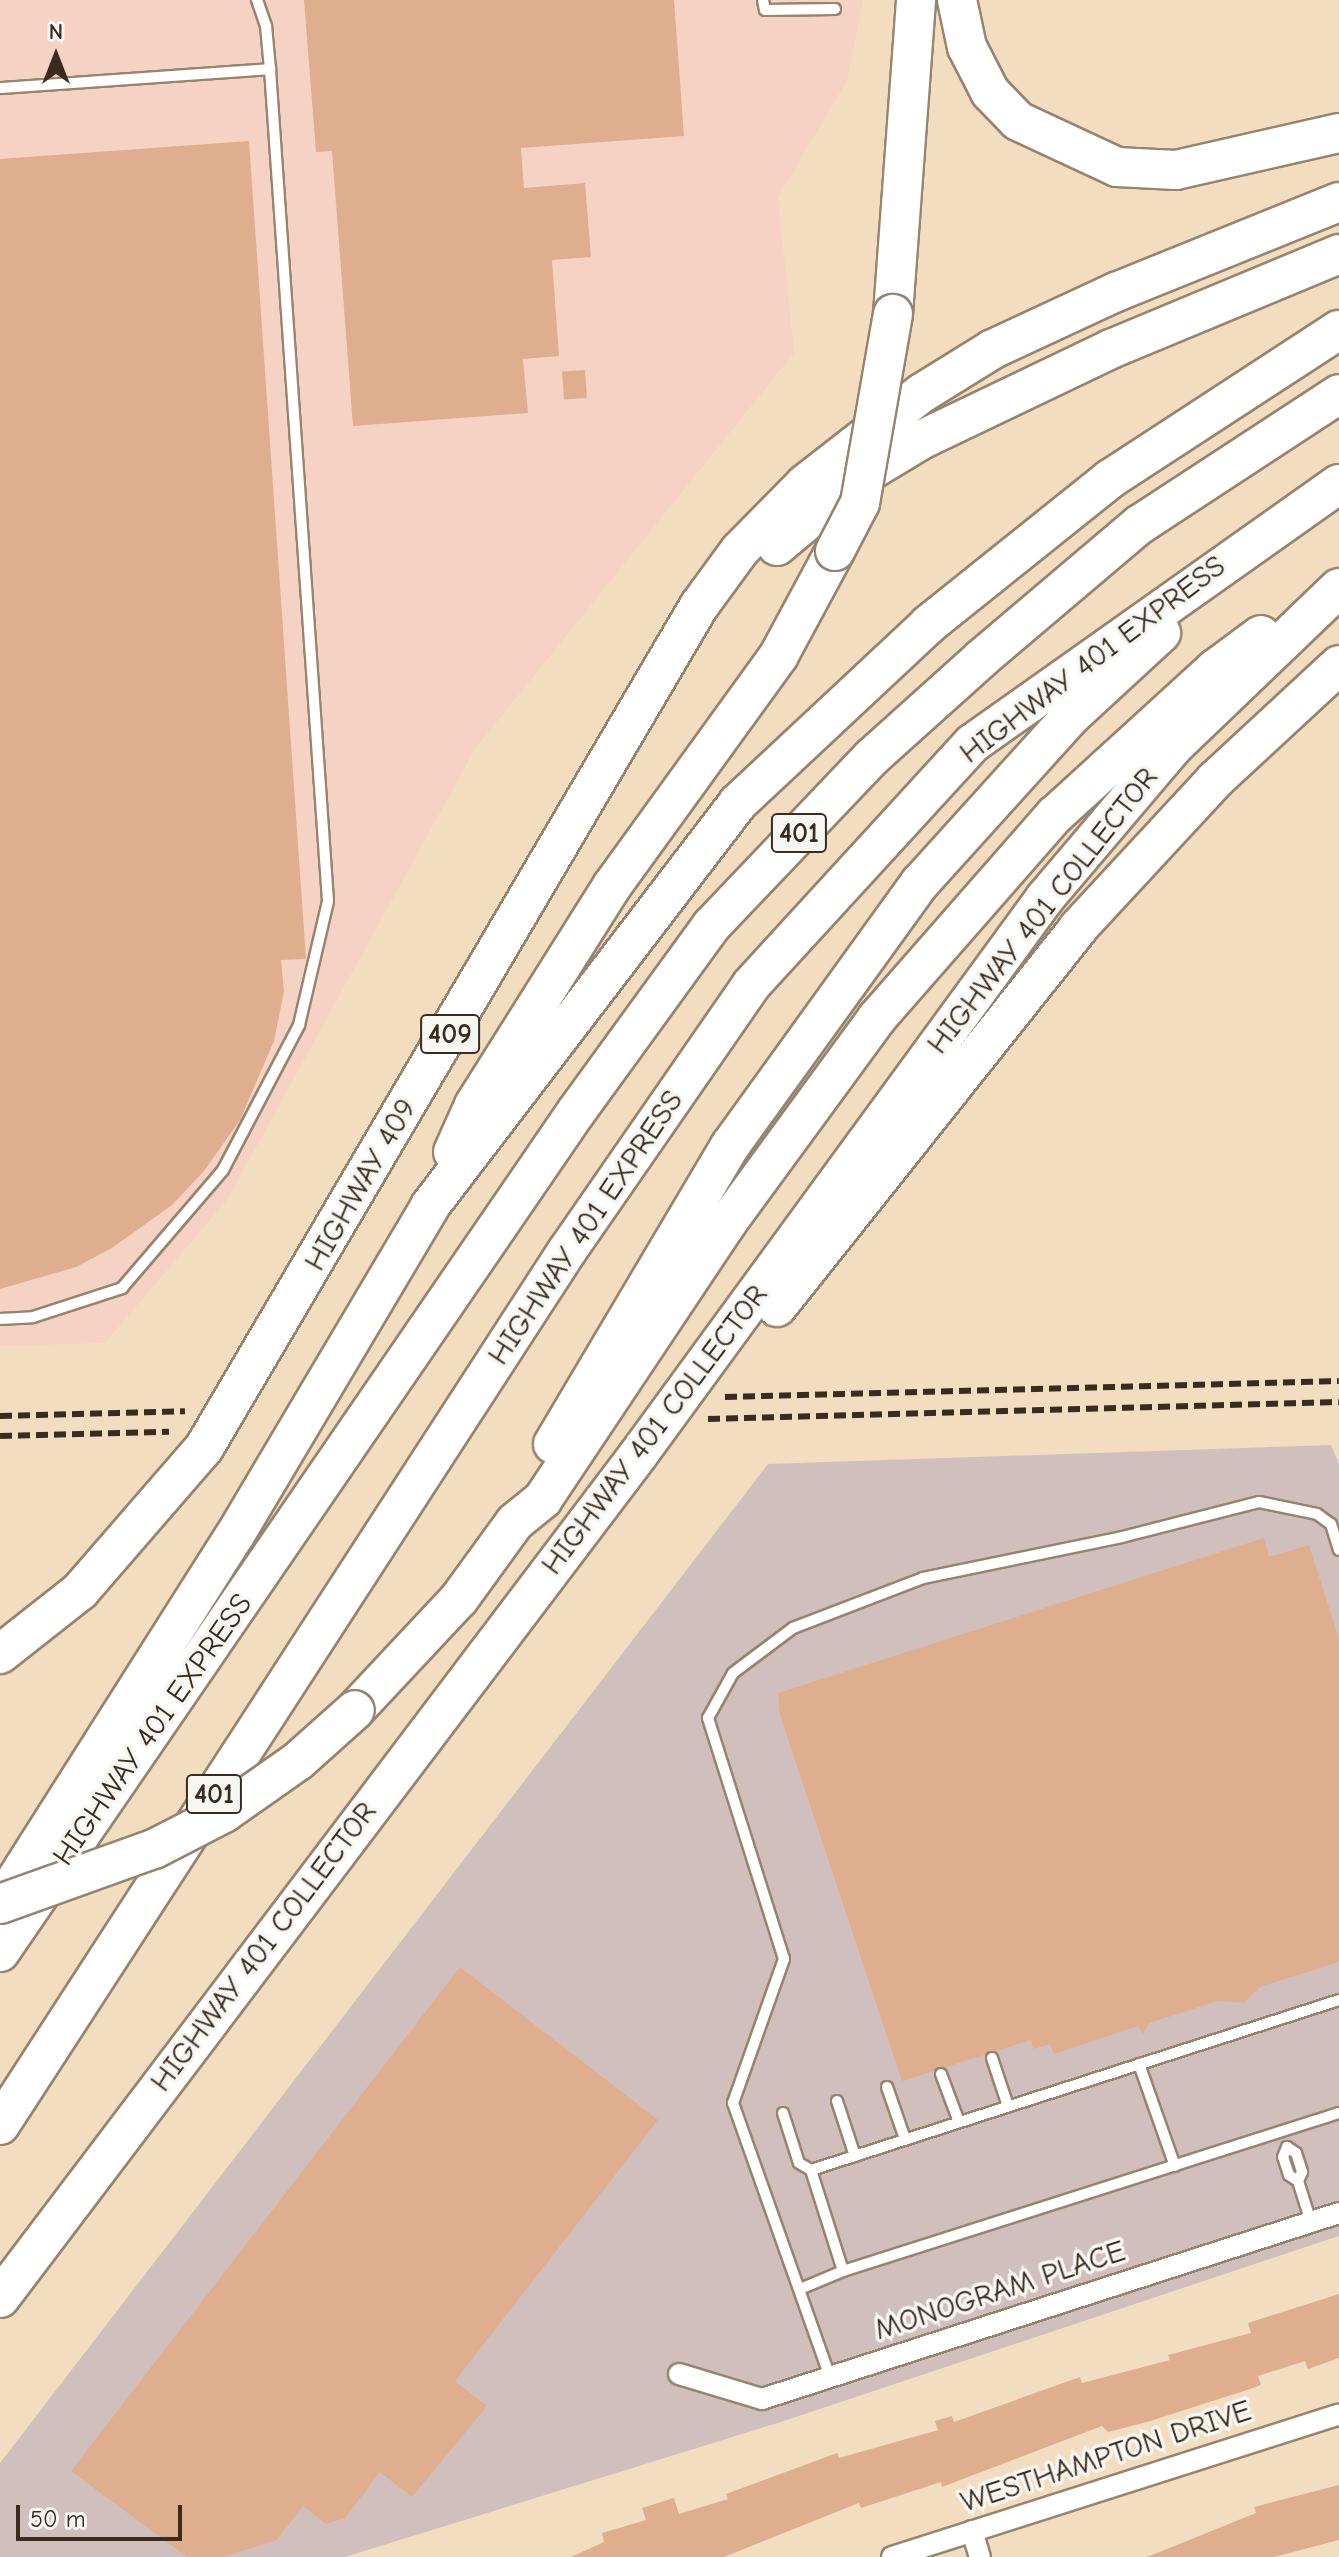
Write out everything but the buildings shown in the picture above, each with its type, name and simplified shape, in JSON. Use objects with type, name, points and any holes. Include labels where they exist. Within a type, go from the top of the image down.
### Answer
[{"type":"highway","points":[[430,1206],[474,1105],[612,886],[779,655],[860,503],[893,314],[916,0]]},
{"type":"highway","points":[[957,0],[967,47],[990,92],[1018,121],[1117,167],[1202,166],[1339,133]]},
{"type":"highway","points":[[664,670],[699,606],[740,550],[805,484],[922,393],[993,349],[1116,292],[1339,202]]},
{"type":"highway","points":[[664,670],[792,530],[858,478],[921,440],[1111,349],[1339,254]]},
{"type":"highway","name":"401","points":[[0,1904],[235,1535],[430,1206],[738,803],[929,624],[1110,479],[1339,330]]},
{"type":"highway","name":"HIGHWAY 401 EXPRESS","points":[[0,1952],[576,1112],[712,925],[871,758],[1139,525],[1339,394]]},
{"type":"highway","name":"HIGHWAY 401 EXPRESS","points":[[0,2125],[567,1251],[751,985],[973,743],[1290,514],[1339,484]]},
{"type":"highway","points":[[515,1522],[526,1491],[730,1146],[920,883],[1070,717],[1290,514]]},
{"type":"highway","points":[[0,1904],[139,1855],[224,1813],[298,1761],[355,1710],[459,1599],[515,1522],[543,1499],[727,1223],[888,1006],[1055,815],[1215,669],[1339,576]]},
{"type":"highway","name":"HIGHWAY 401 COLLECTOR","points":[[0,2298],[685,1392],[1045,898],[1172,748],[1339,588]]},
{"type":"highway","points":[[685,1392],[734,1361],[1078,928],[1215,780],[1339,665]]},
{"type":"highway","name":"HIGHWAY 409","points":[[0,1654],[80,1591],[204,1448],[664,670]]},
{"type":"street","name":"MONOGRAM PLACE","points":[[679,2374],[762,2399],[1339,2213]]},
{"type":"street","name":"WESTHAMPTON DRIVE","points":[[892,2557],[1339,2414]]},
{"type":"street","points":[[972,2531],[980,2557]]},
{"type":"lane","points":[[0,1319],[33,1317],[122,1288],[223,1170],[299,1025],[328,901],[270,69],[266,26],[257,0]]},
{"type":"lane","points":[[763,0],[765,10],[835,9]]},
{"type":"lane","points":[[0,88],[270,69]]},
{"type":"lane","points":[[830,2377],[733,2103],[784,1959],[708,1718],[733,1673],[793,1628],[923,1578],[1259,1502],[1317,1514],[1331,1524],[1339,1550]]},
{"type":"lane","points":[[811,2170],[1339,2000]]},
{"type":"lane","points":[[992,2058],[1008,2106]]},
{"type":"lane","points":[[1139,2064],[1175,2166]]},
{"type":"lane","points":[[941,2074],[959,2122]]},
{"type":"lane","points":[[887,2087],[905,2139]]},
{"type":"lane","points":[[837,2101],[855,2156]]},
{"type":"lane","points":[[783,2113],[799,2163],[811,2170],[843,2271]]},
{"type":"lane","points":[[800,2289],[843,2271],[1339,2113]]},
{"type":"lane","points":[[1282,2131],[1287,2147],[1296,2153],[1302,2172],[1298,2181],[1311,2222]]},
{"type":"shaded area","points":[[0,0],[863,0],[847,81],[778,197],[794,353],[475,749],[227,1200],[105,1343],[0,1346]]},
{"type":"shaded area","points":[[1331,1445],[1339,1464],[1339,2236],[784,2421],[345,2557],[0,2557],[0,2463],[768,1464]]},
{"type":"railway","points":[[725,1397],[1339,1381]]},
{"type":"railway","points":[[708,1419],[1339,1402]]},
{"type":"railway","points":[[0,1416],[185,1411]]},
{"type":"railway","points":[[0,1436],[169,1432]]}]
